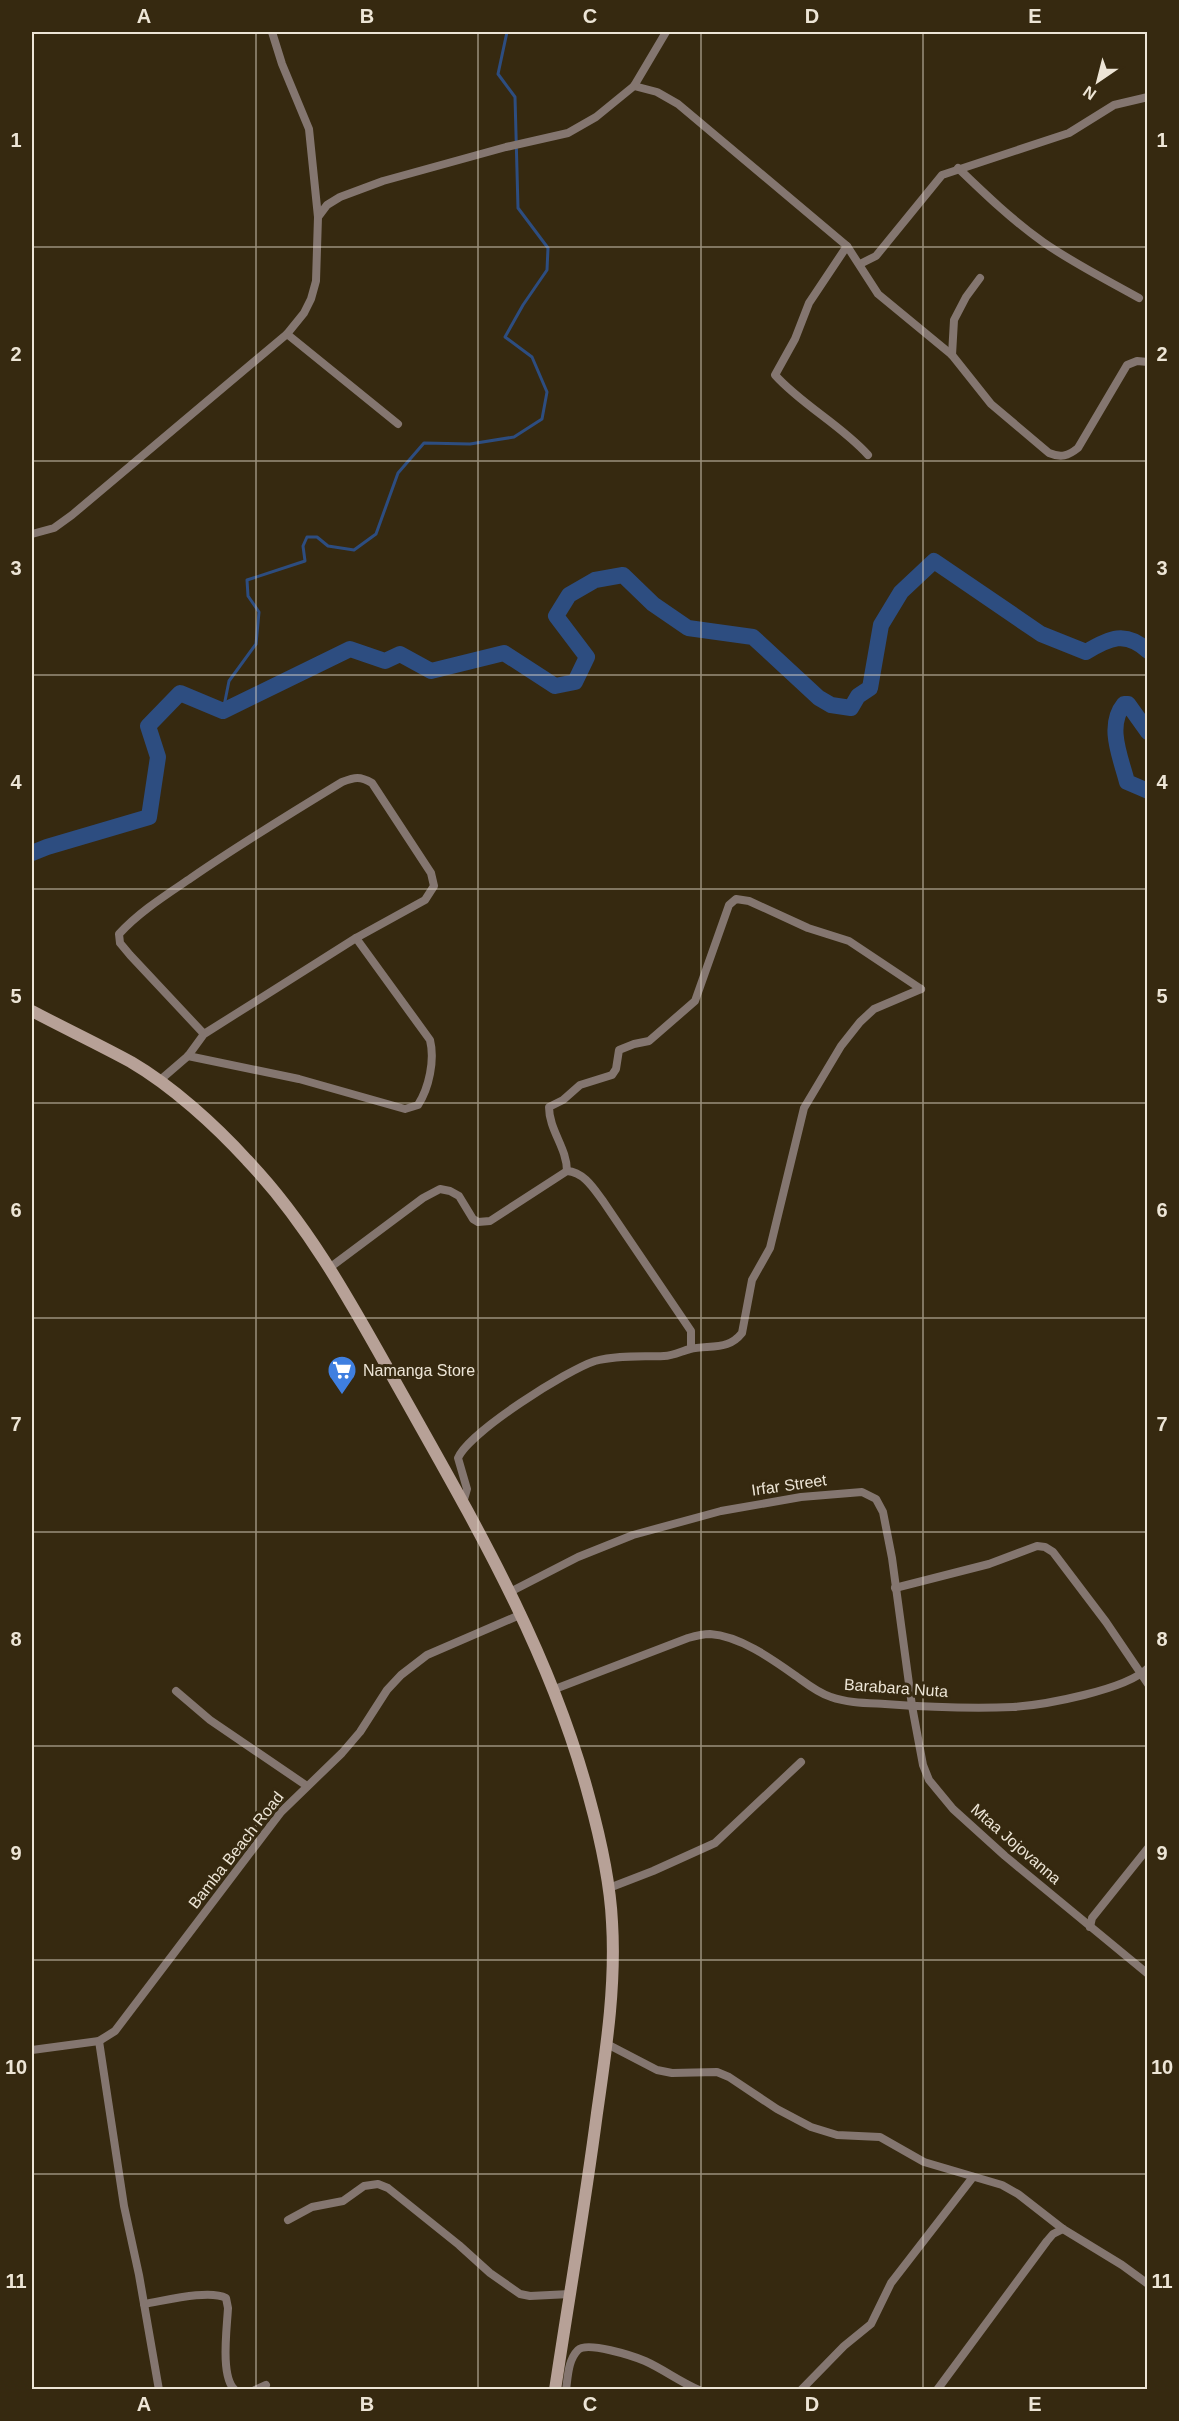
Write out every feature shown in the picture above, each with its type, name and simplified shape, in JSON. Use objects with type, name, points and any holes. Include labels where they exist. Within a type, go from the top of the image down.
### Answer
[{"type":"main road","points":[[32,1011],[133,1064],[159,1081],[246,1158],[289,1207],[357,1314],[463,1503],[522,1614],[555,1689],[585,1779],[597,1827],[609,1888],[612,1923],[612,1978],[607,2044],[555,2390]]},
{"type":"street","points":[[32,534],[54,528],[72,515],[287,334],[304,313],[316,281],[318,217],[309,129],[282,64],[272,32]]},
{"type":"street","points":[[318,217],[327,205],[340,196],[383,181],[506,147],[568,133],[596,117],[634,86],[666,32]]},
{"type":"street","points":[[634,86],[657,92],[678,104],[847,246],[878,294],[952,355],[991,404],[1049,453],[1058,457],[1070,454],[1078,448],[1127,365],[1137,361],[1148,362]]},
{"type":"street","points":[[860,264],[876,256],[942,175],[1070,133],[1114,105],[1148,97]]},
{"type":"street","points":[[958,168],[998,206],[1043,242],[1139,298]]},
{"type":"street","points":[[847,246],[809,303],[795,339],[775,375],[837,428],[854,439],[868,455]]},
{"type":"street","points":[[952,355],[954,320],[966,297],[980,278]]},
{"type":"street","points":[[287,334],[398,424]]},
{"type":"street","points":[[159,1081],[188,1056],[204,1034],[357,938],[425,900],[434,886],[431,873],[372,783],[364,778],[355,777],[245,841],[162,898],[119,934],[120,943],[130,955],[204,1034]]},
{"type":"street","points":[[463,1503],[467,1489],[458,1458],[461,1451],[485,1427],[570,1372],[596,1361],[644,1354],[666,1357],[691,1348],[726,1344],[742,1333],[752,1280],[770,1248],[804,1108],[841,1046],[874,1009],[921,989],[849,942],[808,928],[749,901],[736,899],[729,905],[695,1000],[649,1041],[620,1050],[616,1069],[612,1075],[580,1085],[563,1100],[549,1107],[549,1117],[567,1158],[567,1171]]},
{"type":"street","points":[[188,1056],[299,1079],[405,1108],[418,1105],[422,1099],[433,1059],[430,1040],[357,938]]},
{"type":"street","points":[[328,1269],[423,1198],[441,1189],[459,1196],[473,1219],[478,1222],[490,1221],[567,1171],[575,1171],[589,1183],[603,1201],[691,1331],[691,1348]]},
{"type":"street","name":"Irfar Street","points":[[510,1593],[578,1557],[633,1534],[721,1511],[801,1497],[862,1492],[876,1499],[883,1512],[912,1706]]},
{"type":"street","points":[[895,1588],[989,1564],[1037,1546],[1045,1547],[1053,1552],[1144,1671],[1148,1684]]},
{"type":"street","name":"Bamba Beach Road","points":[[99,2040],[115,2031],[263,1834],[307,1786],[342,1753],[360,1732],[387,1690],[427,1655],[522,1614]]},
{"type":"street","name":"Barabara Nuta","points":[[555,1689],[687,1638],[708,1634],[747,1646],[781,1665],[828,1697],[846,1701],[912,1706],[1014,1707],[1043,1704],[1113,1687],[1144,1671]]},
{"type":"street","points":[[176,1691],[210,1720],[307,1786]]},
{"type":"street","name":"Mtaa Jojovanna","points":[[912,1706],[923,1765],[929,1780],[953,1809],[1005,1856],[1148,1974]]},
{"type":"street","points":[[609,1888],[715,1843],[801,1762]]},
{"type":"street","points":[[1090,1927],[1092,1918],[1148,1848]]},
{"type":"street","points":[[32,2050],[99,2040],[124,2206],[159,2390]]},
{"type":"street","points":[[607,2044],[657,2070],[672,2073],[717,2072],[811,2127],[837,2135],[880,2137],[924,2162],[1002,2185],[1018,2194],[1063,2229],[1122,2265],[1148,2284]]},
{"type":"street","points":[[801,2390],[844,2346],[871,2324],[891,2283],[973,2177]]},
{"type":"street","points":[[288,2220],[312,2207],[343,2201],[364,2186],[378,2184],[388,2188],[490,2273],[520,2294],[530,2296],[570,2294]]},
{"type":"street","points":[[937,2390],[1047,2241],[1053,2234],[1063,2229]]},
{"type":"street","points":[[144,2304],[194,2296],[220,2295],[226,2298],[228,2308],[226,2372],[230,2385],[235,2390]]},
{"type":"street","points":[[566,2390],[570,2361],[579,2349],[585,2346],[646,2361],[699,2390]]},
{"type":"street","points":[[255,2390],[266,2385]]},
{"type":"waterway","points":[[223,711],[229,681],[256,644],[259,612],[248,596],[247,580],[305,561],[303,546],[307,537],[317,537],[328,546],[354,550],[376,534],[398,473],[424,443],[470,444],[514,437],[542,419],[547,392],[532,357],[505,337],[547,270],[548,248],[518,208],[515,97],[498,74],[507,32]]},
{"type":"waterway","points":[[32,853],[149,817],[158,757],[148,726],[180,693],[223,711],[350,649],[385,661],[400,654],[431,671],[504,653],[555,686],[575,682],[587,657],[556,616],[569,595],[595,580],[623,575],[653,604],[688,628],[753,637],[819,698],[831,705],[851,708],[858,696],[870,688],[881,625],[901,592],[934,561],[1041,634],[1086,652],[1117,638],[1132,640],[1148,651]]},
{"type":"waterway","points":[[1148,732],[1128,704],[1124,704],[1116,722],[1115,732],[1121,763],[1127,782],[1148,791]]},
{"type":"place","name":"Namanga Store","points":[[342,1396]]}]
